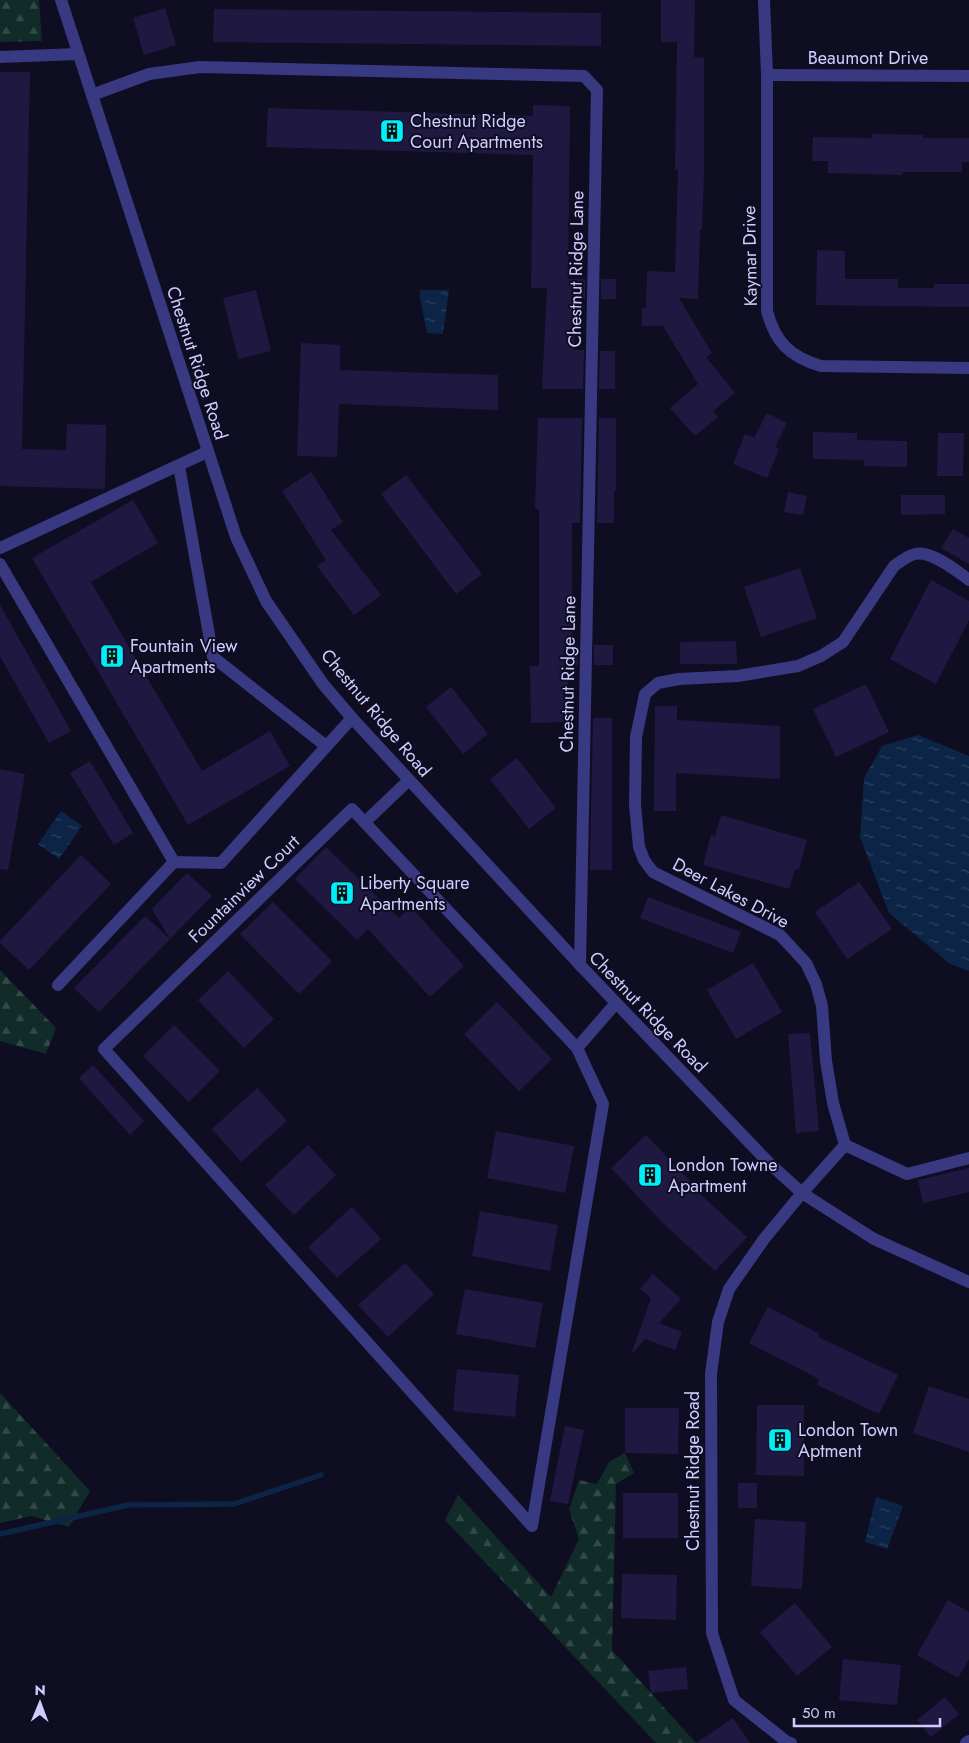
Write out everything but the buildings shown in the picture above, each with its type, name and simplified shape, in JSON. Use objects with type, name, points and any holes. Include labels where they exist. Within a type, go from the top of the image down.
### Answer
[{"type":"street","name":"Chestnut Ridge Road","points":[[61,0],[236,537],[266,601],[323,684],[352,718],[580,965],[770,1164],[802,1193],[874,1239],[969,1282]]},
{"type":"street","name":"Kaymar Drive","points":[[764,0],[767,75],[768,311],[771,326],[778,340],[806,362],[821,366],[969,368]]},
{"type":"street","points":[[0,57],[78,54]]},
{"type":"street","name":"Chestnut Ridge Lane","points":[[92,95],[149,74],[200,67],[584,76],[597,90],[580,965]]},
{"type":"street","name":"Beaumont Drive","points":[[767,75],[969,76]]},
{"type":"street","points":[[0,548],[207,452]]},
{"type":"street","points":[[179,466],[213,657],[326,746]]},
{"type":"street","name":"Deer Lakes Drive","points":[[845,1146],[833,1103],[826,1061],[822,1006],[816,984],[806,963],[780,935],[653,872],[644,860],[639,848],[635,805],[636,737],[641,709],[645,694],[658,683],[679,679],[738,676],[789,668],[821,656],[843,642],[894,566],[917,553],[934,557],[969,580]]},
{"type":"street","points":[[0,564],[174,862]]},
{"type":"street","points":[[58,986],[174,862],[222,863],[352,718]]},
{"type":"street","points":[[409,780],[365,822],[577,1048],[616,1003]]},
{"type":"street","name":"Fountainview Court","points":[[365,822],[352,809],[104,1049],[532,1526],[603,1104],[577,1048]]},
{"type":"street","points":[[802,1193],[845,1146],[907,1174],[969,1158]]},
{"type":"street","name":"Chestnut Ridge Road","points":[[791,1743],[787,1742],[734,1700],[712,1633],[711,1374],[718,1322],[729,1289],[764,1239],[802,1193]]},
{"type":"green space","points":[[0,0],[39,0],[42,41],[0,42]]},
{"type":"green space","points":[[0,970],[56,1028],[46,1054],[0,1041]]},
{"type":"green space","points":[[0,1393],[90,1491],[69,1527],[31,1516],[0,1523]]},
{"type":"green space","points":[[625,1453],[634,1473],[616,1484],[612,1650],[696,1743],[656,1743],[445,1520],[458,1495],[551,1597],[579,1539],[569,1509],[579,1480],[597,1484],[609,1462]]},
{"type":"water","points":[[420,290],[449,290],[443,334],[427,333]]},
{"type":"water","points":[[918,735],[969,756],[969,971],[950,964],[889,913],[860,837],[864,778],[882,746]]},
{"type":"water","points":[[61,811],[82,826],[59,859],[38,844]]},
{"type":"water","points":[[876,1497],[903,1506],[887,1549],[865,1542]]},
{"type":"waterway","points":[[0,1534],[128,1505],[234,1504],[321,1475]]},
{"type":"place","name":"Chestnut Ridge Court Apartments","points":[[392,131]]},
{"type":"place","name":"Fountain View Apartments","points":[[112,656]]},
{"type":"place","name":"Liberty Square Apartments","points":[[342,893]]},
{"type":"place","name":"London Towne Apartment","points":[[650,1175]]},
{"type":"place","name":"London Town Aptment","points":[[780,1440]]}]
